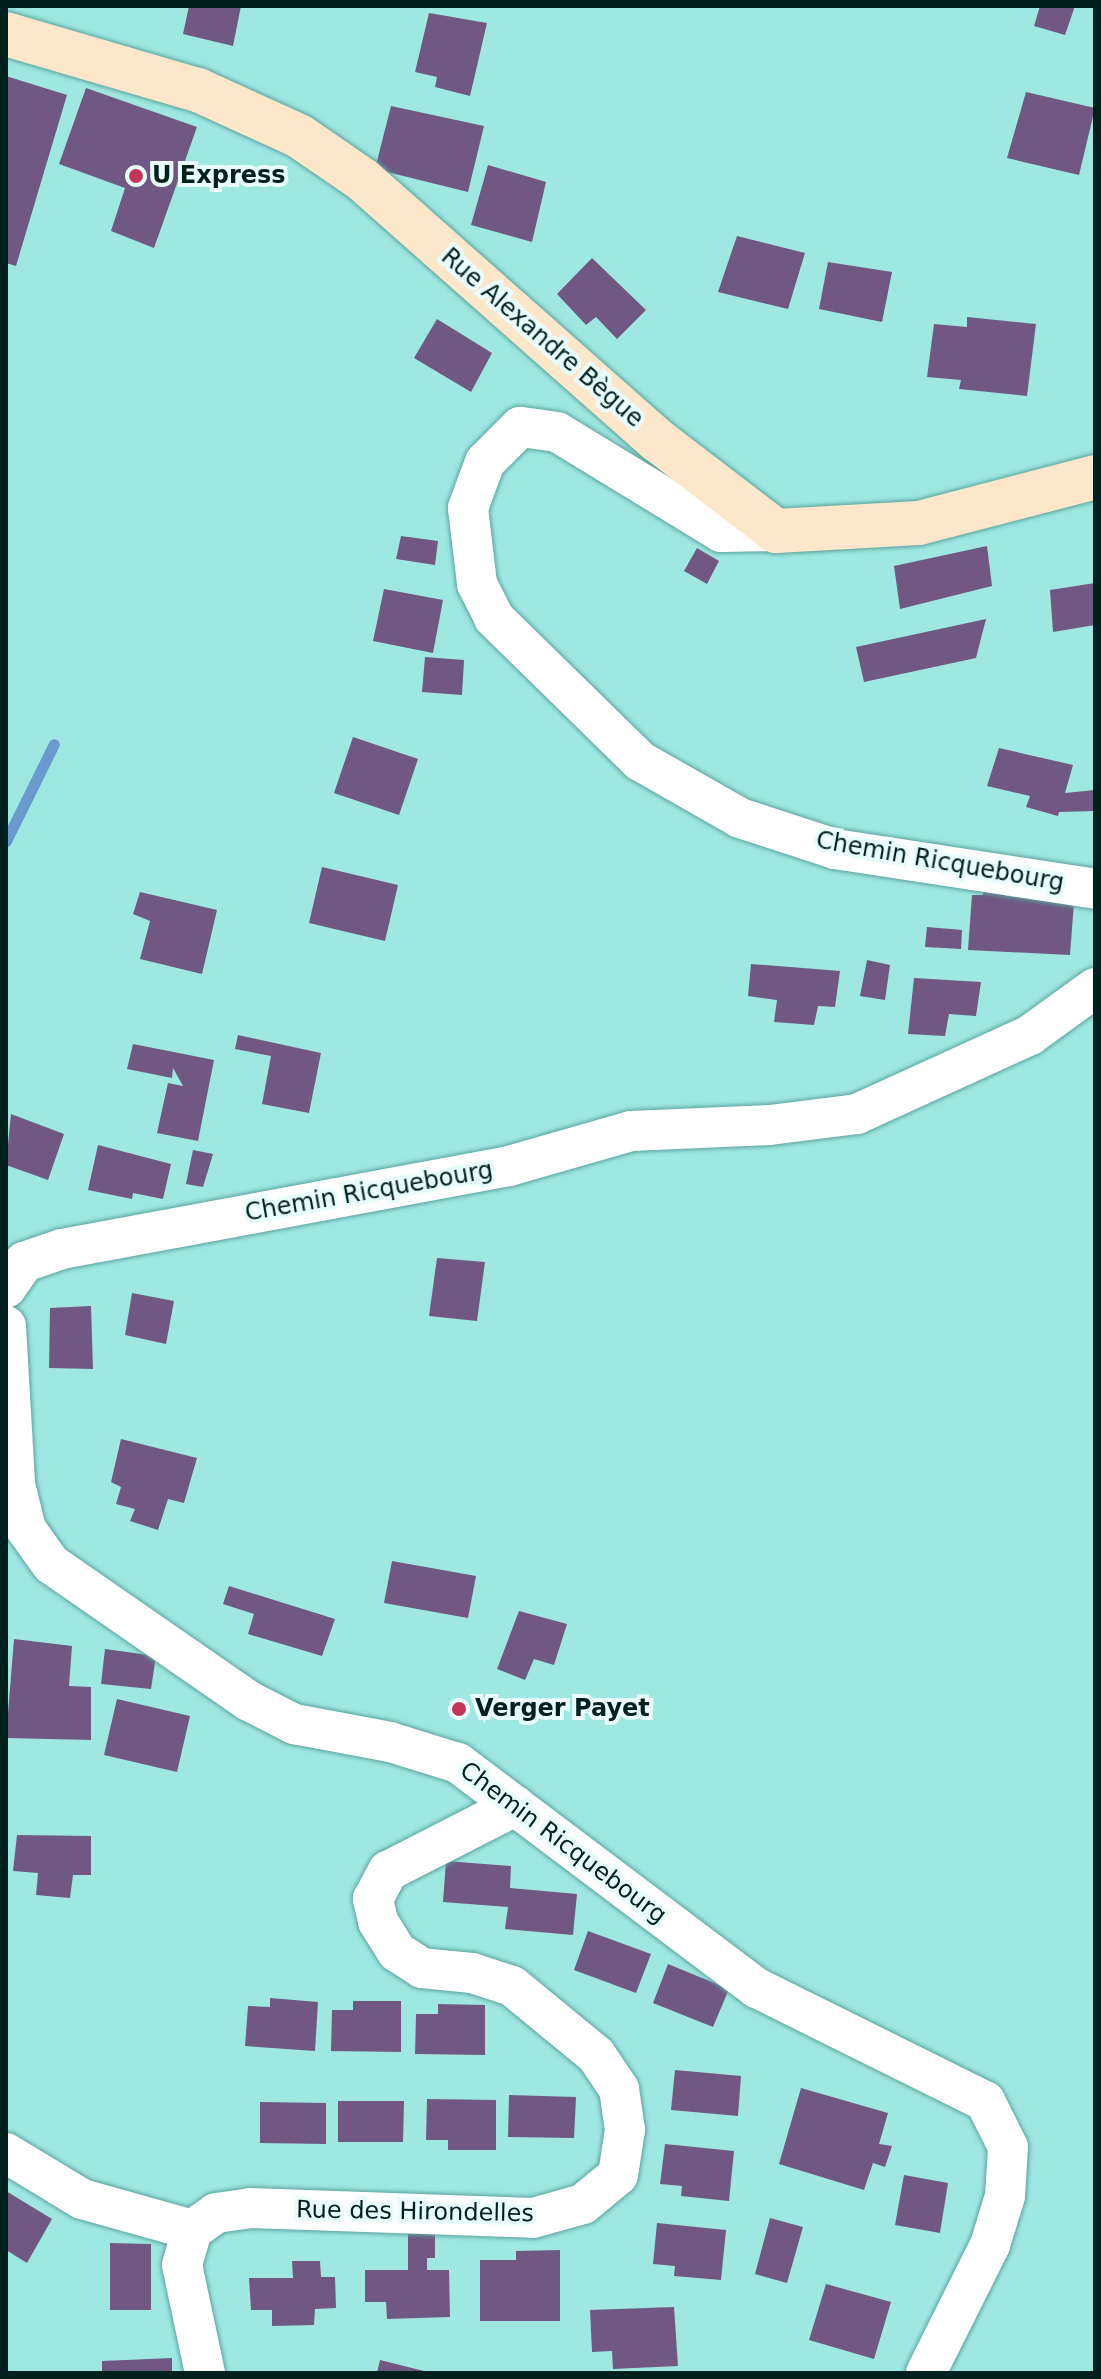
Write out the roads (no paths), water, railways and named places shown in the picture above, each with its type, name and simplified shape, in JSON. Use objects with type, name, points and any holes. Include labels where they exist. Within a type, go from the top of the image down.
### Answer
[{"type":"main road","name":"Rue Alexandre Bègue","points":[[6,34],[198,90],[299,136],[363,180],[657,440],[776,531]]},
{"type":"main road","points":[[776,531],[919,523],[1095,477]]},
{"type":"street","name":"Chemin Ricquebourg","points":[[776,531],[721,532],[557,432],[520,427],[485,462],[468,508],[477,584],[494,618],[640,761],[740,818],[835,849],[1095,889]]},
{"type":"street","name":"Chemin Ricquebourg","points":[[6,1288],[24,1262],[62,1249],[509,1166],[631,1131],[770,1125],[857,1114],[1030,1035],[1095,988]]},
{"type":"street","name":"Chemin Ricquebourg","points":[[6,1326],[15,1484],[26,1529],[51,1564],[249,1701],[294,1724],[390,1742],[458,1763],[757,1988],[985,2101],[996,2115],[1009,2163],[996,2230],[926,2373]]},
{"type":"street","name":"Rue des Hirondelles","points":[[192,2230],[216,2213],[250,2208],[533,2218],[583,2204],[618,2175],[625,2130],[619,2089],[596,2055],[512,1986],[472,1973],[422,1968],[397,1952],[378,1921],[373,1899],[388,1871],[515,1806]]},
{"type":"street","points":[[6,2153],[82,2199],[192,2230],[182,2265],[205,2373]]},
{"type":"waterway","points":[[6,841],[54,744]]},
{"type":"place","name":"U Express","points":[[136,176]]},
{"type":"place","name":"Verger Payet","points":[[459,1709]]}]
